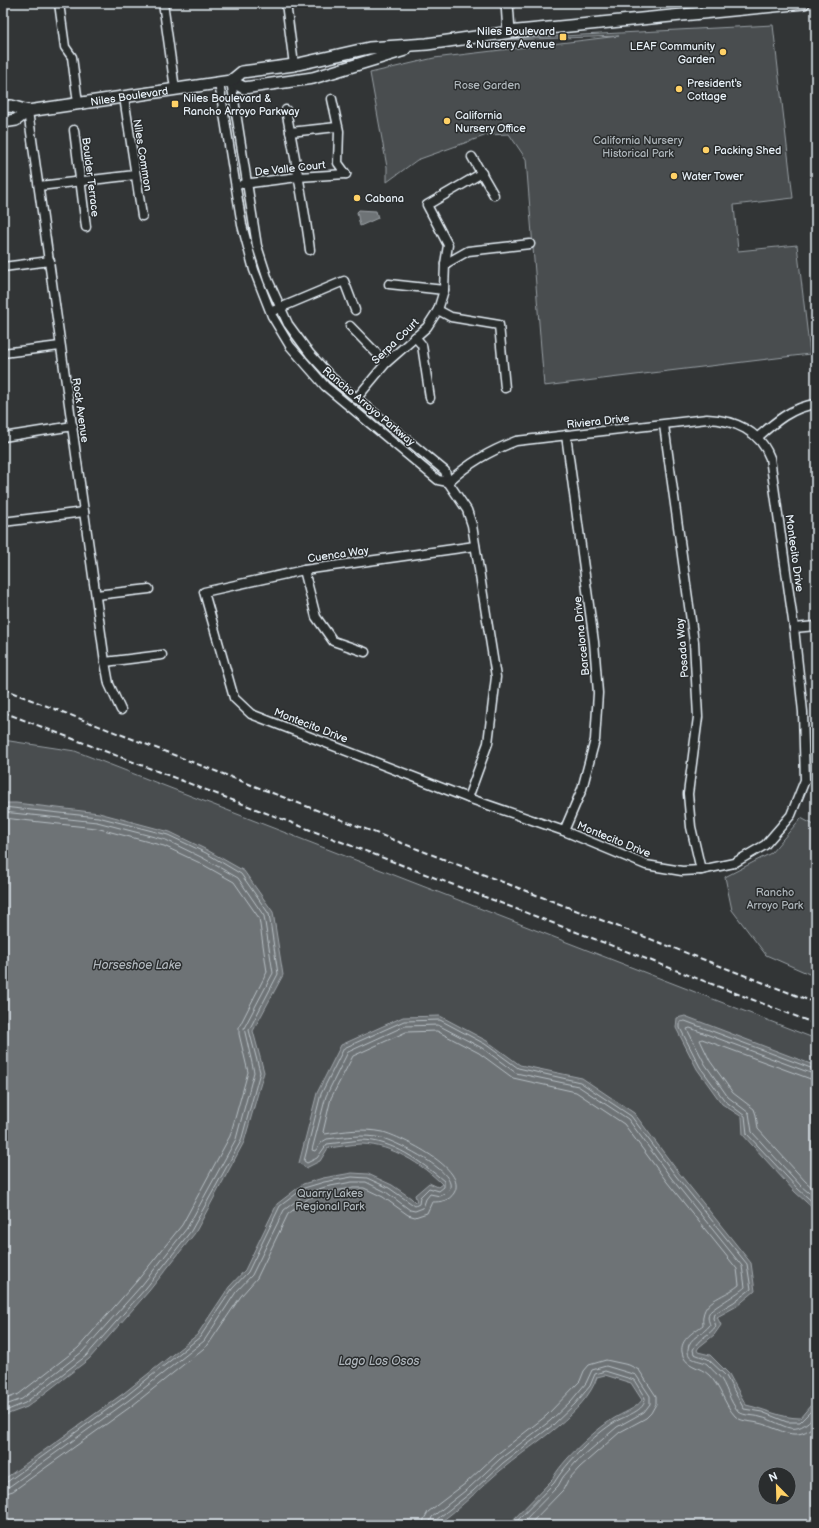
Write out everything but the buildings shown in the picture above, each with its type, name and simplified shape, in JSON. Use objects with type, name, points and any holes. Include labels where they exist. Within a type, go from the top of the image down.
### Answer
[{"type":"main road","points":[[507,3],[509,32]]},
{"type":"main road","name":"Niles Boulevard","points":[[3,107],[11,106],[28,111],[220,83],[231,81],[242,72],[294,65],[369,48],[427,44],[509,32],[804,3]]},
{"type":"main road","name":"Niles Boulevard","points":[[231,81],[244,88],[313,78],[427,44]]},
{"type":"main road","name":"Niles Boulevard","points":[[3,122],[16,120],[28,111]]},
{"type":"street","points":[[59,3],[65,47],[72,57],[78,103]]},
{"type":"street","points":[[164,3],[175,89]]},
{"type":"street","points":[[286,3],[294,65]]},
{"type":"street","name":"Rancho Arroyo Parkway","points":[[231,81],[261,262],[279,308],[288,324],[310,354],[332,378],[445,471],[448,482],[467,510],[472,525],[496,677],[488,743],[468,798]]},
{"type":"street","name":"Rancho Arroyo Parkway","points":[[220,83],[247,247],[270,312],[290,346],[325,386],[438,480],[448,482]]},
{"type":"street","name":"Niles Common","points":[[124,97],[142,216]]},
{"type":"street","points":[[290,132],[337,127],[332,99]]},
{"type":"street","points":[[286,110],[298,177],[303,194],[310,250]]},
{"type":"street","name":"Rock Avenue","points":[[28,111],[105,662],[109,684],[121,710]]},
{"type":"street","name":"De Valle Court","points":[[237,185],[298,177],[346,174],[338,163],[337,127]]},
{"type":"street","name":"Boulder Terrace","points":[[74,130],[86,227]]},
{"type":"street","points":[[472,157],[494,195]]},
{"type":"street","name":"Serpa Court","points":[[356,399],[386,363],[426,327],[438,310],[444,290],[445,264],[448,245],[427,205],[482,173]]},
{"type":"street","points":[[39,186],[136,175]]},
{"type":"street","points":[[445,264],[468,251],[530,244]]},
{"type":"street","points":[[3,267],[50,261]]},
{"type":"street","points":[[270,312],[344,281],[355,310]]},
{"type":"street","points":[[389,284],[444,290]]},
{"type":"street","points":[[438,310],[451,317],[499,325],[505,388]]},
{"type":"street","points":[[350,326],[386,363]]},
{"type":"street","points":[[415,337],[422,345],[430,398]]},
{"type":"street","points":[[3,354],[60,346]]},
{"type":"street","points":[[758,437],[781,417],[796,410],[816,404]]},
{"type":"street","name":"Riviera Drive","points":[[448,482],[464,468],[489,451],[516,441],[664,425],[707,418],[724,419],[737,423],[758,437]]},
{"type":"street","name":"Posada Way","points":[[664,425],[694,642],[698,717],[688,794],[691,828],[701,870]]},
{"type":"street","points":[[3,437],[72,426]]},
{"type":"street","name":"Barcelona Drive","points":[[564,831],[582,789],[595,740],[598,693],[594,642],[566,435]]},
{"type":"street","name":"Montecito Drive","points":[[204,592],[234,698],[251,714],[468,798],[564,831],[646,866],[682,871],[701,870],[734,863],[765,845],[791,815],[805,780],[803,712],[794,628],[770,458],[766,448],[758,437]]},
{"type":"street","points":[[3,522],[84,512]]},
{"type":"street","name":"Cuenca Way","points":[[204,592],[304,570],[475,546]]},
{"type":"street","points":[[304,570],[316,618],[333,641],[365,652]]},
{"type":"street","points":[[96,595],[149,590]]},
{"type":"street","points":[[794,628],[816,626]]},
{"type":"street","points":[[105,662],[162,655]]},
{"type":"green space","name":"California Nursery Historical Park","points":[[773,25],[793,198],[734,205],[738,251],[797,245],[810,354],[544,386],[526,159],[509,134],[487,135],[417,160],[387,182],[387,167],[370,73],[434,58],[619,36],[448,42]]},
{"type":"green space","name":"Quarry Lakes Regional Park","points":[[3,740],[75,751],[816,1039],[816,1525],[3,1525]]},
{"type":"green space","name":"Rancho Arroyo Park","points":[[801,818],[816,826],[816,977],[766,955],[732,910],[725,877],[771,853]]},
{"type":"water","points":[[359,210],[376,211],[378,218],[360,226],[357,212]]},
{"type":"water","name":"Horseshoe Lake","points":[[3,803],[16,803],[99,813],[170,832],[207,850],[244,871],[273,912],[283,975],[253,1031],[264,1072],[244,1142],[195,1233],[149,1291],[89,1359],[27,1407],[3,1416]]},
{"type":"water","name":"Lago Los Osos","points":[[440,1016],[487,1041],[520,1065],[582,1078],[634,1113],[679,1173],[751,1263],[755,1291],[737,1306],[717,1317],[721,1325],[714,1335],[699,1347],[697,1350],[698,1352],[710,1355],[729,1374],[746,1405],[780,1415],[800,1418],[816,1399],[816,1525],[508,1525],[552,1480],[570,1455],[579,1446],[606,1424],[633,1408],[642,1400],[631,1383],[605,1375],[597,1377],[591,1390],[582,1402],[558,1426],[497,1473],[455,1511],[436,1525],[3,1525],[3,1480],[124,1393],[197,1335],[229,1287],[245,1270],[277,1204],[303,1184],[323,1178],[352,1173],[368,1174],[392,1185],[415,1202],[417,1202],[415,1195],[429,1183],[438,1187],[442,1184],[425,1169],[406,1157],[373,1145],[358,1144],[328,1148],[320,1161],[306,1168],[299,1163],[317,1093],[341,1045],[403,1017]]},
{"type":"water","points":[[685,1016],[816,1066],[816,1211],[795,1192],[743,1135],[742,1117],[722,1104],[697,1069],[676,1028],[677,1018]]},
{"type":"railway","points":[[3,689],[816,1003]]},
{"type":"railway","points":[[3,712],[816,1024]]},
{"type":"place","name":"Niles Boulevard & Nursery Avenue","points":[[563,37]]},
{"type":"place","name":"LEAF Community Garden","points":[[723,52]]},
{"type":"place","name":"President's Cottage","points":[[679,89]]},
{"type":"place","name":"Niles Boulevard & Rancho Arroyo Parkway","points":[[175,104]]},
{"type":"place","name":"California Nursery Office","points":[[447,121]]},
{"type":"place","name":"Packing Shed","points":[[706,150]]},
{"type":"place","name":"Water Tower","points":[[674,176]]},
{"type":"place","name":"Cabana","points":[[357,198]]},
{"type":"park label","name":"Rose Garden","points":[[487,85]]}]
